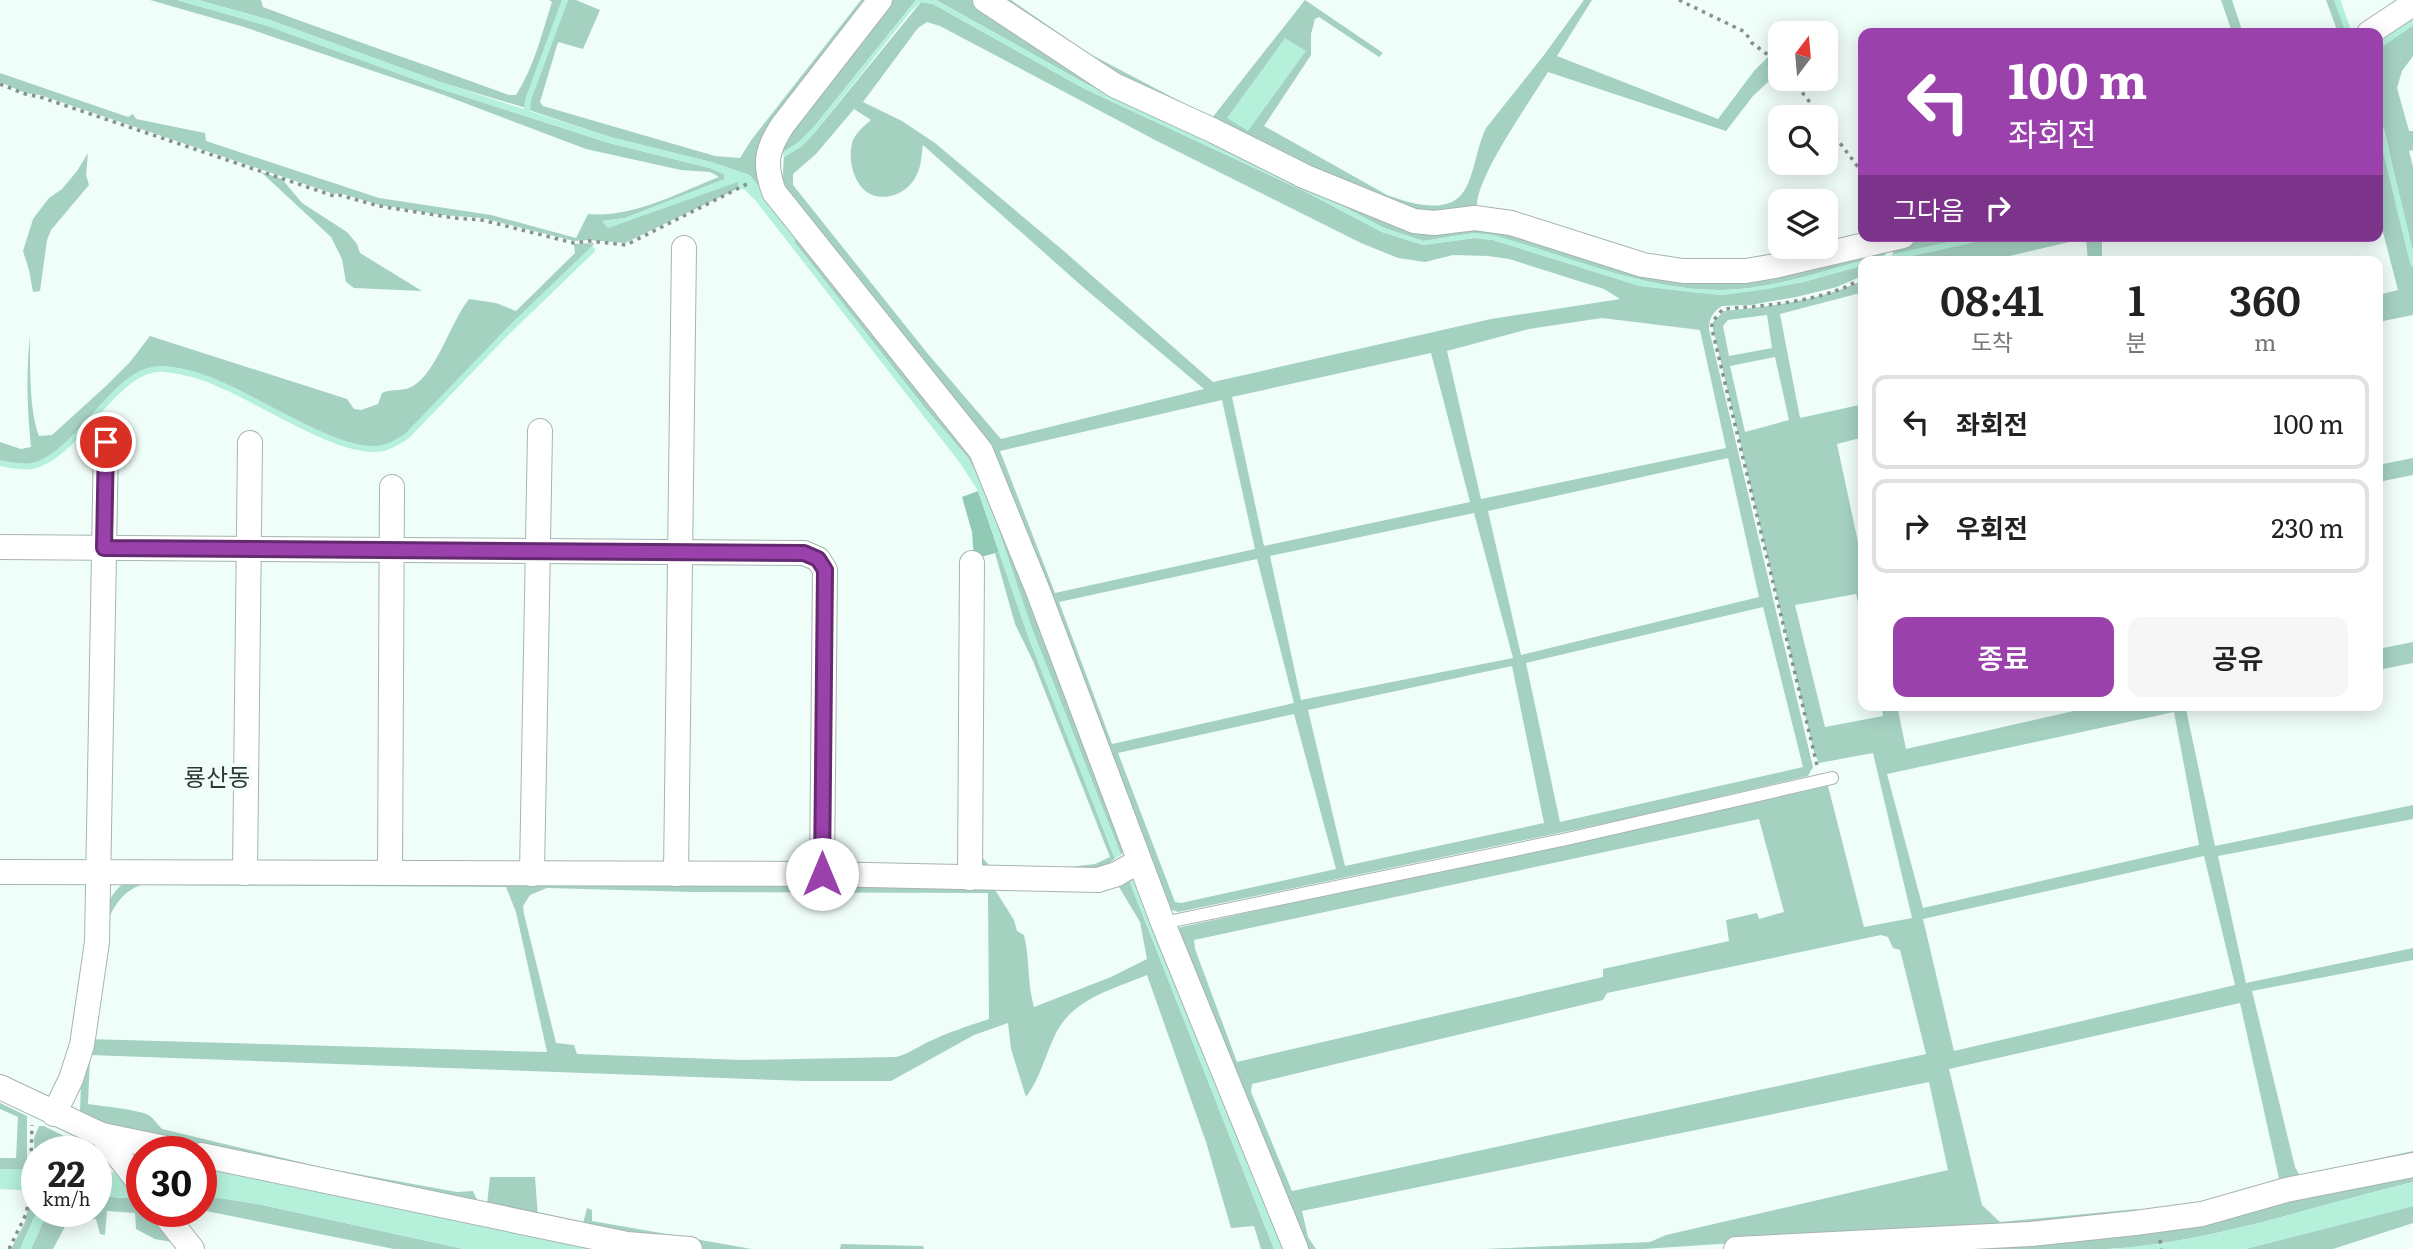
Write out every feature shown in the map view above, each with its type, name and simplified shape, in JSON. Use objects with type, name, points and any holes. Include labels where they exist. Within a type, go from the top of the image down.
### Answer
[{"type":"street","points":[[880,0],[782,126],[768,155],[768,174],[774,192],[981,452],[1038,591],[1163,923],[1296,1249]]},
{"type":"street","points":[[985,0],[1114,85],[1306,177],[1414,221],[1434,223],[1490,219],[1511,223],[1643,265],[1683,271],[1717,272],[1766,268],[1877,242]]},
{"type":"street","points":[[2377,28],[2413,4]]},
{"type":"street","points":[[676,874],[684,248]]},
{"type":"street","points":[[532,874],[540,430]]},
{"type":"street","points":[[47,1111],[71,1079],[82,1045],[97,942],[106,442]]},
{"type":"street","points":[[245,873],[250,443]]},
{"type":"street","points":[[390,873],[392,487]]},
{"type":"street","points":[[0,547],[804,553],[818,559],[825,570],[822,874]]},
{"type":"street","points":[[970,878],[972,563]]},
{"type":"street","points":[[0,872],[822,874],[1098,880],[1117,874],[1139,861]]},
{"type":"street","points":[[0,1087],[102,1135],[126,1140]]},
{"type":"street","points":[[102,1135],[126,1166]]},
{"type":"street","points":[[217,1158],[627,1244],[690,1249]]},
{"type":"street","points":[[1736,1249],[2031,1234],[2135,1223],[2202,1214],[2286,1191],[2413,1165]]},
{"type":"street","points":[[175,1227],[192,1249]]},
{"type":"lane","points":[[1163,923],[1567,839],[1827,779]]},
{"type":"path","points":[[1679,0],[1745,32],[1752,43],[1768,55]]},
{"type":"path","points":[[0,84],[334,196],[379,206],[482,220],[574,243],[589,241],[626,245],[738,190]]},
{"type":"path","points":[[1801,91],[1812,105]]},
{"type":"path","points":[[1838,140],[1858,167]]},
{"type":"path","points":[[1827,779],[1812,753],[1712,322],[1723,309],[1751,308],[1796,300],[1839,290],[1858,281]]},
{"type":"path","points":[[9,1249],[26,1214],[30,1193],[32,1124],[47,1111]]},
{"type":"path","points":[[2160,1242],[2161,1249]]},
{"type":"shaded area","points":[[150,0],[177,0],[268,26],[438,88],[609,143],[710,168],[724,174],[725,179],[625,218],[603,221],[608,228],[734,181],[738,182],[739,188],[625,243],[574,241],[482,218],[380,205],[339,193],[334,194],[40,95],[25,93],[0,82],[0,73],[128,117],[133,114],[136,119],[205,133],[206,141],[379,198],[491,215],[576,238],[588,214],[638,208],[719,177],[710,172],[681,170],[586,149],[441,94],[244,27]]},
{"type":"shaded area","points":[[177,0],[198,0],[270,20],[440,82],[610,137],[711,162],[750,175],[776,207],[795,243],[925,408],[968,458],[984,487],[1032,629],[1121,855],[1115,859],[1028,636],[978,491],[960,463],[756,201],[739,188],[738,182],[608,228],[602,221],[625,218],[725,179],[724,174],[710,168],[609,143],[438,88],[268,26]]},
{"type":"shaded area","points":[[198,0],[261,0],[263,7],[509,95],[516,95],[537,50],[552,2],[549,0],[563,0],[526,108],[440,82],[270,20]]},
{"type":"shaded area","points":[[567,0],[576,0],[600,10],[583,49],[558,42],[540,102],[543,106],[715,156],[740,158],[861,0],[871,0],[759,160],[972,448],[1124,851],[1121,855],[1032,629],[984,487],[968,458],[925,408],[795,243],[795,239],[749,175],[711,162],[610,137],[529,110],[530,100]]},
{"type":"shaded area","points":[[888,0],[916,0],[813,128],[799,142],[782,153],[788,131]]},
{"type":"shaded area","points":[[916,0],[936,0],[1088,85],[1308,188],[1384,228],[1423,241],[1474,233],[1494,235],[1636,279],[1694,289],[1744,289],[1785,282],[1858,262],[1858,267],[1803,282],[1723,295],[1640,286],[1493,240],[1474,238],[1423,245],[1382,232],[1306,192],[1085,89],[933,4],[921,2],[816,131],[802,146],[784,157],[782,153],[799,142]]},
{"type":"shaded area","points":[[936,0],[976,0],[1316,186],[1473,225],[1647,273],[1772,259],[1838,259],[1838,252],[1889,246],[1885,255],[1858,256],[1858,262],[1805,277],[1744,289],[1694,289],[1636,279],[1494,236],[1474,233],[1423,241],[1384,228],[1308,188],[1088,85]]},
{"type":"shaded area","points":[[996,0],[1011,0],[1088,53],[1212,118],[1305,0],[1383,53],[1379,57],[1319,17],[1315,19],[1311,34],[1311,55],[1264,126],[1387,195],[1428,205],[1448,203],[1457,199],[1464,191],[1486,128],[1584,0],[1592,0],[1557,56],[1718,119],[1754,71],[1768,57],[1768,82],[1753,96],[1726,131],[1548,72],[1495,158],[1479,193],[1477,206],[1504,214],[1412,212],[1153,95]]},
{"type":"shaded area","points":[[2221,0],[2232,0],[2241,27],[2231,28]]},
{"type":"shaded area","points":[[2326,0],[2335,0],[2345,28],[2336,28]]},
{"type":"shaded area","points":[[921,2],[933,4],[1085,89],[1306,192],[1382,232],[1423,245],[1474,238],[1493,240],[1640,286],[1723,295],[1803,282],[1858,267],[1858,278],[1837,287],[1750,305],[1722,306],[1712,316],[1709,325],[1813,767],[1808,776],[1617,821],[1178,912],[1170,909],[999,474],[782,184],[784,157],[802,146]],"holes":[[[927,22],[940,26],[1155,140],[1361,243],[1398,258],[1425,262],[1453,255],[1509,259],[1604,289],[1620,299],[1491,319],[1213,382],[935,143],[902,121],[863,102],[918,28]],[[854,109],[871,120],[853,140],[853,170],[864,190],[883,197],[897,194],[913,182],[919,168],[923,145],[1084,288],[1204,389],[1001,439],[928,354],[793,185],[793,174],[816,154]],[[1602,318],[1700,330],[1726,448],[1481,499],[1447,351],[1529,329]],[[1431,353],[1470,502],[1264,546],[1232,397]],[[1222,400],[1255,549],[1055,593],[1000,451]],[[1728,458],[1759,597],[1521,655],[1488,511]],[[1474,513],[1513,658],[1301,700],[1270,556]],[[1257,559],[1294,703],[1112,744],[1059,602]],[[1763,607],[1803,767],[1560,822],[1526,663]],[[1512,666],[1544,823],[1345,866],[1308,710]],[[1294,714],[1336,869],[1181,903],[1175,902],[1118,753]]]},
{"type":"shaded area","points":[[2413,25],[2413,56],[2402,71],[2397,88],[2409,131],[2413,131],[2413,150],[2409,151],[2413,167],[2413,256],[2383,126],[2383,45]]},
{"type":"shaded area","points":[[1285,38],[1306,51],[1248,131],[1227,118]]},
{"type":"shaded area","points":[[2383,144],[2413,268],[2413,315],[2383,321],[2383,294],[2398,290],[2383,232]]},
{"type":"shaded area","points":[[88,153],[86,175],[89,185],[51,230],[47,240],[40,291],[33,292],[23,251],[33,219],[49,198],[62,189],[77,171]]},
{"type":"shaded area","points":[[261,172],[282,179],[302,203],[347,232],[357,244],[360,253],[422,291],[354,288],[346,282],[342,259],[331,237]]},
{"type":"shaded area","points":[[1911,242],[1953,242],[1893,255],[1898,245]]},
{"type":"shaded area","points":[[1967,242],[2069,242],[2009,256],[1901,256]]},
{"type":"shaded area","points":[[2086,242],[2102,242],[2102,256],[2088,256]]},
{"type":"shaded area","points":[[594,243],[406,435],[388,445],[355,445],[324,434],[221,383],[188,371],[159,367],[136,374],[59,450],[33,465],[0,461],[0,442],[21,449],[31,447],[28,391],[30,335],[32,400],[39,436],[52,435],[130,362],[150,336],[347,399],[354,409],[361,410],[378,404],[382,393],[409,388],[422,379],[437,358],[469,299],[496,303],[516,311],[575,253],[574,244]]},
{"type":"shaded area","points":[[1858,282],[1858,294],[1780,314],[1800,418],[1858,405],[1858,439],[1837,444],[1858,542],[1858,602],[1856,594],[1795,605],[1825,727],[1883,716],[1882,711],[1898,711],[1906,749],[2074,711],[2186,711],[2215,846],[2413,805],[2413,819],[2218,856],[2246,983],[2413,948],[2413,960],[2252,991],[2295,1167],[2301,1178],[2306,1174],[2413,1151],[2413,1160],[2280,1183],[2240,1003],[1949,1069],[1982,1205],[2000,1222],[2137,1209],[2142,1216],[1643,1249],[1483,1249],[1650,1242],[1666,1235],[1948,1170],[1929,1082],[1302,1211],[1308,1237],[1316,1249],[1305,1249],[1177,928],[1828,786],[1864,927],[1912,918],[1873,753],[1819,763],[1814,752],[1713,329],[1713,322],[1724,311],[1795,302]],"holes":[[[1767,315],[1772,348],[1729,356],[1723,326],[1728,320]],[[1775,357],[1789,420],[1745,432],[1730,366]],[[2174,712],[2199,845],[1923,908],[1887,774]],[[1759,819],[1784,912],[1759,919],[1757,913],[1726,920],[1729,941],[1603,969],[1603,977],[1237,1062],[1195,949],[1194,940]],[[2204,856],[2235,985],[1954,1051],[1923,919]],[[1881,935],[1888,937],[1893,948],[1900,950],[1926,1054],[1292,1191],[1251,1092],[1252,1084],[1603,1000],[1607,993]]]},
{"type":"shaded area","points":[[2413,458],[2413,475],[2383,481],[2383,464]]},
{"type":"shaded area","points":[[978,491],[999,552],[974,559],[972,532],[962,497]]},
{"type":"shaded area","points":[[999,552],[1028,636],[1115,859],[1091,871],[981,871],[978,853],[989,865],[997,867],[1070,867],[1095,864],[1110,857],[1033,661],[1015,624],[995,553]]},
{"type":"shaded area","points":[[2413,642],[2413,663],[2383,669],[2383,648]]},
{"type":"shaded area","points":[[1135,879],[1287,1249],[1274,1249],[1129,880]]},
{"type":"shaded area","points":[[1129,880],[1274,1249],[1261,1249],[1254,1226],[1231,1228],[1206,1142],[1147,975],[1108,990],[1073,1011],[1056,1033],[1026,1097],[1011,1049],[1008,1023],[974,1035],[891,1081],[806,1081],[90,1055],[88,1104],[146,1114],[162,1129],[191,1136],[147,1136],[87,1117],[80,1111],[82,1057],[87,1039],[547,1052],[516,912],[506,887],[141,885],[120,899],[100,937],[110,900],[125,882],[992,885],[1014,920],[1017,931],[1024,935],[1034,1007],[1111,977],[1147,959],[1140,922],[1116,882]],"holes":[[[547,888],[693,892],[988,893],[989,1019],[941,1036],[896,1057],[743,1060],[577,1054],[574,1045],[556,1043],[523,906],[530,895]]]},
{"type":"shaded area","points":[[0,1103],[27,1116],[27,1136],[21,1136],[21,1170],[0,1169],[0,1158],[16,1158],[18,1117],[0,1109]]},
{"type":"shaded area","points":[[39,1126],[44,1126],[64,1136],[35,1136]]},
{"type":"shaded area","points":[[217,1142],[325,1168],[457,1192],[473,1191],[478,1202],[487,1204],[490,1177],[535,1177],[538,1217],[217,1155]]},
{"type":"shaded area","points":[[2413,1168],[2413,1182],[2223,1231],[2147,1245],[2108,1249],[1796,1249],[1965,1239]]},
{"type":"shaded area","points":[[0,1169],[21,1170],[21,1190],[0,1189]]},
{"type":"shaded area","points":[[217,1171],[590,1249],[464,1249],[217,1198]]},
{"type":"shaded area","points":[[112,1172],[124,1172],[126,1175],[126,1198],[112,1197]]},
{"type":"shaded area","points":[[2413,1182],[2413,1206],[2245,1249],[2108,1249],[2223,1231]]},
{"type":"shaded area","points":[[112,1197],[126,1198],[126,1212],[112,1211]]},
{"type":"shaded area","points":[[217,1198],[464,1249],[394,1249],[217,1213]]},
{"type":"shaded area","points":[[2413,1206],[2413,1223],[2333,1249],[2245,1249]]},
{"type":"shaded area","points":[[587,1208],[592,1210],[592,1221],[752,1249],[703,1249],[581,1231]]},
{"type":"shaded area","points":[[22,1227],[30,1227],[20,1249],[11,1249]]},
{"type":"shaded area","points":[[30,1227],[41,1227],[31,1249],[20,1249]]},
{"type":"shaded area","points":[[41,1227],[65,1227],[53,1249],[31,1249]]},
{"type":"shaded area","points":[[98,1227],[106,1227],[105,1235],[100,1234]]},
{"type":"shaded area","points":[[165,1227],[178,1243],[155,1239],[136,1229]]},
{"type":"shaded area","points":[[841,1244],[923,1246],[924,1249],[840,1249]]},
{"type":"waterway","points":[[527,112],[528,100],[565,0]]},
{"type":"waterway","points":[[2337,0],[2347,28]]},
{"type":"waterway","points":[[2383,43],[2413,22]]},
{"type":"waterway","points":[[2383,140],[2413,263]]},
{"type":"waterway","points":[[1899,256],[1962,242]]},
{"type":"waterway","points":[[0,463],[28,467],[49,459],[66,446],[130,380],[147,371],[165,369],[212,381],[304,427],[347,445],[367,449],[386,447],[407,436],[507,332],[592,250]]},
{"type":"district","name":"룡산동","points":[[217,775]]},
{"type":"route","points":[[106,442],[104,548],[804,553],[818,559],[825,570],[822,874]]}]
